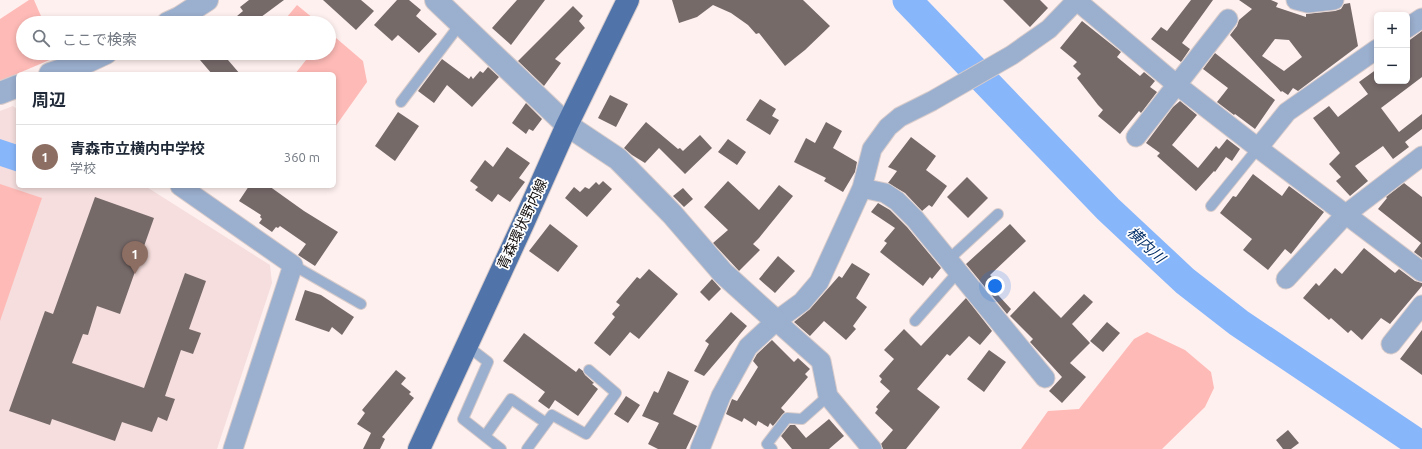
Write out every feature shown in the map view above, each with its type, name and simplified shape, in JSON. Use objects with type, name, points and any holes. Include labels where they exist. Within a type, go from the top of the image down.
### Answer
[{"type":"main road","name":"青森環状野内線","points":[[419,449],[567,125],[628,0]]},
{"type":"street","points":[[182,16],[207,0]]},
{"type":"street","points":[[436,0],[567,125],[618,159],[672,214],[723,273],[821,361],[828,396],[872,449]]},
{"type":"street","points":[[700,449],[721,396],[748,347],[776,321],[802,302],[819,282],[862,188],[872,148],[888,127],[900,117],[932,101],[1012,55],[1049,29],[1076,0],[1177,85],[1422,272]]},
{"type":"street","points":[[1296,0],[1308,3],[1334,0]]},
{"type":"street","points":[[1410,26],[1422,18]]},
{"type":"street","points":[[1136,136],[1228,19]]},
{"type":"street","points":[[1258,148],[1287,112],[1374,51]]},
{"type":"street","points":[[58,72],[96,63]]},
{"type":"street","points":[[0,93],[16,87]]},
{"type":"street","points":[[1286,279],[1346,214],[1422,156]]},
{"type":"street","points":[[183,188],[293,265],[233,449]]},
{"type":"street","points":[[862,188],[885,193],[897,201],[915,219],[1045,378]]},
{"type":"street","points":[[1391,344],[1422,305]]},
{"type":"lane","points":[[401,102],[461,23]]},
{"type":"lane","points":[[1211,206],[1258,148]]},
{"type":"lane","points":[[915,321],[953,266],[998,214]]},
{"type":"lane","points":[[293,265],[362,304]]},
{"type":"lane","points":[[466,345],[488,362],[463,419],[501,449]]},
{"type":"lane","points":[[527,449],[552,415],[586,434],[616,393],[589,370]]},
{"type":"lane","points":[[772,449],[767,444],[787,418],[802,419],[828,396]]},
{"type":"lane","points":[[485,436],[511,399],[546,423]]},
{"type":"shaded area","points":[[29,0],[34,0],[41,16],[16,16],[16,60],[50,60],[21,72],[16,72],[16,74],[0,81],[0,19]]},
{"type":"shaded area","points":[[297,5],[310,16],[288,16]]},
{"type":"shaded area","points":[[336,38],[363,61],[367,82],[336,126],[336,72],[297,72],[306,60],[336,60]]},
{"type":"shaded area","points":[[13,106],[16,108],[16,188],[148,188],[270,265],[272,283],[217,449],[0,449],[0,111]]},
{"type":"shaded area","points":[[0,184],[42,198],[0,321]]},
{"type":"shaded area","points":[[1147,332],[1185,350],[1211,372],[1214,388],[1205,407],[1162,449],[1021,449],[1048,411],[1079,409],[1134,339]]},
{"type":"water","points":[[0,139],[16,144],[16,171],[0,166]]},
{"type":"building","points":[[249,0],[284,0],[262,16],[237,16],[243,11],[240,7]]},
{"type":"building","points":[[323,0],[361,0],[374,11],[356,30]]},
{"type":"building","points":[[397,0],[409,0],[421,10],[416,16],[437,34],[419,53],[398,35],[392,41],[374,25]]},
{"type":"building","points":[[517,0],[545,0],[511,45],[492,28]]},
{"type":"building","points":[[672,0],[803,0],[830,26],[805,50],[785,66],[759,33],[756,34],[748,25],[731,13],[713,5],[697,17],[679,23]]},
{"type":"building","points":[[1003,0],[1040,0],[1048,8],[1030,27]]},
{"type":"building","points":[[1191,0],[1213,0],[1182,43],[1190,49],[1181,62],[1151,39],[1161,27],[1167,31]]},
{"type":"building","points":[[1239,0],[1271,0],[1278,3],[1276,7],[1306,17],[1306,14],[1335,11],[1341,9],[1344,4],[1350,3],[1358,46],[1298,91],[1293,88],[1288,95],[1282,91],[1281,92],[1230,35],[1237,26],[1239,20],[1252,9]],"holes":[[[1275,39],[1289,40],[1302,57],[1284,71],[1262,56]]]},
{"type":"building","points":[[573,6],[583,16],[579,21],[585,28],[555,59],[561,63],[544,86],[518,61]]},
{"type":"building","points":[[1082,21],[1121,52],[1117,57],[1140,76],[1144,72],[1155,81],[1150,87],[1157,92],[1141,113],[1139,111],[1120,134],[1098,116],[1103,110],[1077,78],[1081,74],[1073,66],[1077,62],[1060,48]]},
{"type":"building","points":[[1422,31],[1422,77],[1381,108],[1399,132],[1422,114],[1422,129],[1405,142],[1409,147],[1393,159],[1383,146],[1355,166],[1368,181],[1350,196],[1336,181],[1341,177],[1329,164],[1340,153],[1313,118],[1329,106],[1338,117],[1368,94],[1359,82],[1374,71],[1374,84],[1410,84],[1410,40]]},
{"type":"building","points":[[1215,53],[1275,100],[1255,129],[1217,102],[1228,88],[1203,69]]},
{"type":"building","points":[[442,59],[469,79],[471,76],[473,79],[480,71],[483,73],[488,67],[499,77],[472,107],[447,85],[434,103],[418,91]]},
{"type":"building","points":[[200,60],[228,60],[238,72],[210,72]]},
{"type":"building","points":[[610,95],[628,104],[616,127],[598,118]]},
{"type":"building","points":[[760,99],[776,109],[772,116],[779,120],[770,135],[746,120]]},
{"type":"building","points":[[1180,101],[1197,115],[1172,145],[1198,168],[1216,146],[1219,149],[1227,139],[1240,149],[1232,161],[1226,157],[1215,172],[1214,171],[1196,191],[1157,156],[1160,153],[1146,143],[1173,107]]},
{"type":"building","points":[[526,103],[542,119],[533,131],[529,129],[526,134],[512,123]]},
{"type":"building","points":[[398,112],[419,126],[395,161],[375,146]]},
{"type":"building","points":[[646,122],[678,149],[680,148],[683,151],[700,135],[712,148],[685,174],[659,148],[645,163],[624,148]]},
{"type":"building","points":[[826,122],[842,131],[833,148],[857,162],[855,172],[843,192],[824,181],[826,178],[794,162],[806,138],[815,143]]},
{"type":"building","points":[[911,137],[936,156],[926,170],[947,186],[932,207],[929,205],[922,211],[905,193],[888,183],[897,171],[888,167]]},
{"type":"building","points":[[728,139],[746,152],[737,165],[718,152]]},
{"type":"building","points":[[507,147],[530,163],[519,178],[525,182],[510,202],[498,194],[492,202],[475,190],[478,187],[470,181],[485,160],[493,167]]},
{"type":"building","points":[[1253,174],[1282,196],[1289,186],[1324,212],[1291,254],[1285,249],[1268,270],[1243,250],[1252,239],[1220,213],[1233,196],[1236,197]]},
{"type":"building","points":[[967,177],[988,198],[968,218],[947,197]]},
{"type":"building","points":[[603,181],[612,189],[587,217],[565,198],[574,187],[580,192],[585,187],[589,189],[596,182],[599,185]]},
{"type":"building","points":[[728,181],[759,210],[779,185],[793,196],[753,244],[760,250],[739,271],[713,243],[728,230],[704,207]]},
{"type":"building","points":[[1404,183],[1422,197],[1422,258],[1414,252],[1421,243],[1378,209],[1387,198],[1386,197]]},
{"type":"building","points":[[248,188],[272,188],[304,211],[338,232],[315,266],[298,255],[306,244],[280,226],[278,228],[276,227],[272,232],[259,223],[262,219],[260,217],[261,215],[239,201]]},
{"type":"building","points":[[683,188],[693,199],[684,207],[673,196]]},
{"type":"building","points":[[95,197],[154,218],[120,314],[97,306],[88,335],[83,334],[72,363],[144,388],[185,273],[206,281],[189,329],[201,333],[193,354],[181,350],[165,396],[175,399],[167,421],[158,417],[152,432],[122,422],[115,441],[52,419],[50,425],[9,411],[45,311],[53,314]]},
{"type":"building","points":[[878,203],[890,210],[907,227],[941,268],[932,279],[930,277],[923,286],[880,252],[887,243],[884,241],[895,228],[871,212]]},
{"type":"building","points":[[550,224],[578,246],[558,272],[529,251]]},
{"type":"building","points":[[1010,224],[1026,241],[990,275],[993,278],[987,283],[1011,309],[1007,314],[966,264]]},
{"type":"building","points":[[1364,248],[1395,273],[1399,269],[1415,281],[1422,283],[1422,286],[1390,324],[1381,318],[1362,340],[1351,330],[1348,333],[1331,318],[1329,320],[1303,298],[1316,283],[1319,286],[1335,268],[1342,274]]},
{"type":"building","points":[[778,256],[795,271],[775,293],[759,279]]},
{"type":"building","points":[[852,263],[870,274],[856,298],[867,307],[853,326],[856,329],[846,340],[824,321],[810,336],[794,322],[810,309],[839,276],[842,278]]},
{"type":"building","points":[[649,269],[678,294],[639,339],[630,332],[610,356],[594,343],[615,317],[612,314],[620,305],[616,302],[637,277],[640,279]]},
{"type":"building","points":[[712,279],[721,289],[709,301],[700,292]]},
{"type":"building","points":[[305,290],[321,295],[354,317],[342,335],[332,327],[329,332],[295,320]]},
{"type":"building","points":[[1034,291],[1061,318],[1084,294],[1093,302],[1072,324],[1090,343],[1070,363],[1086,377],[1062,403],[1049,391],[1062,377],[1030,342],[1033,339],[1010,316]]},
{"type":"building","points":[[966,298],[992,331],[980,345],[969,336],[950,356],[947,354],[917,389],[940,407],[906,449],[883,449],[881,444],[893,430],[875,413],[878,409],[876,407],[890,391],[880,382],[882,379],[879,376],[894,359],[884,350],[904,329],[921,346]]},
{"type":"building","points":[[731,312],[747,326],[704,376],[694,371],[709,344],[705,341]]},
{"type":"building","points":[[1107,322],[1120,333],[1103,352],[1090,341]]},
{"type":"building","points":[[1422,330],[1422,375],[1400,359]]},
{"type":"building","points":[[524,333],[576,372],[579,368],[583,371],[585,375],[594,383],[592,384],[598,389],[578,416],[555,400],[549,409],[538,401],[545,392],[503,361]]},
{"type":"building","points":[[772,340],[794,362],[798,358],[810,369],[805,374],[808,377],[781,408],[785,412],[773,426],[770,423],[768,427],[758,421],[756,426],[744,418],[742,422],[726,414],[732,399],[737,401],[758,367],[753,361],[757,354]]},
{"type":"building","points":[[989,350],[1006,362],[984,392],[967,379]]},
{"type":"building","points":[[396,370],[406,378],[401,384],[411,392],[409,394],[414,398],[382,437],[385,439],[380,449],[363,449],[371,433],[357,424],[365,413],[362,410]]},
{"type":"building","points":[[668,371],[689,381],[673,414],[697,426],[686,449],[658,449],[648,444],[659,423],[642,416],[654,391],[658,393]]},
{"type":"building","points":[[626,396],[640,405],[628,423],[614,414]]},
{"type":"building","points":[[829,419],[844,436],[829,449],[792,449],[781,436],[790,425],[795,425],[806,438]]},
{"type":"building","points":[[1288,430],[1299,443],[1291,449],[1283,449],[1276,440]]},
{"type":"waterway","name":"横内川","points":[[907,0],[1108,209],[1185,281],[1239,323],[1422,446]]},
{"type":"place","name":"青森市立横内中学校","points":[[135,274]]}]
